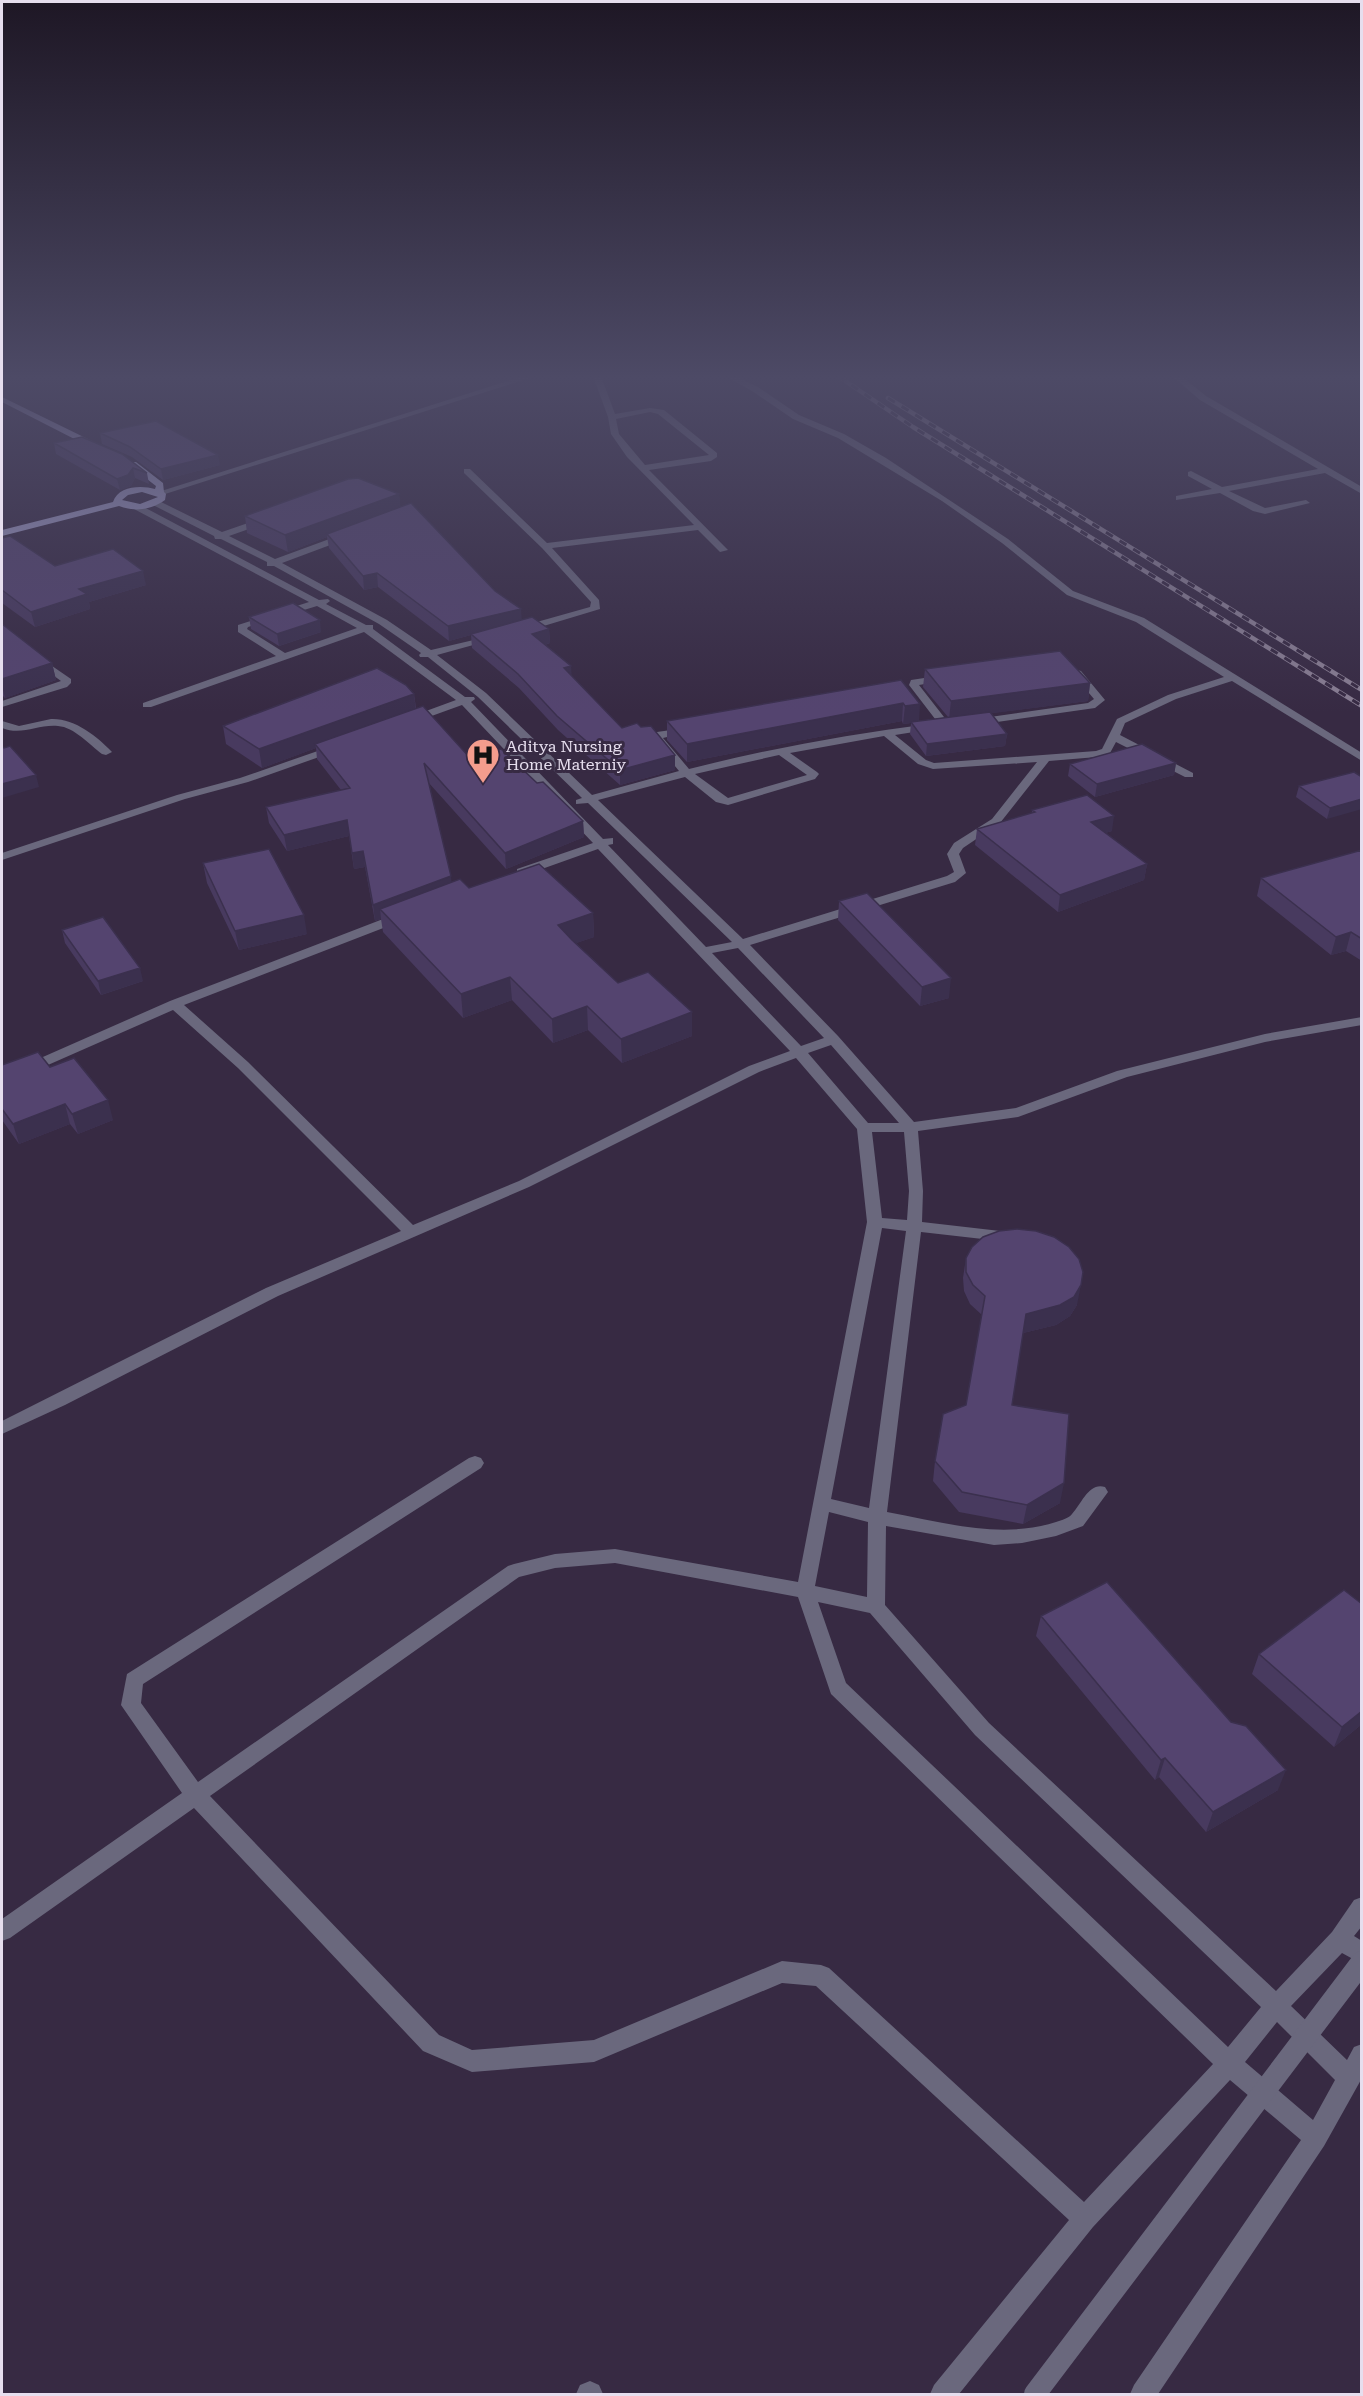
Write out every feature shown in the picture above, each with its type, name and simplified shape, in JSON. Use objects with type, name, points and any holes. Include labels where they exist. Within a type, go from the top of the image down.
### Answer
[{"type":"main road","points":[[158,498],[160,488]]},
{"type":"main road","points":[[119,503],[117,501],[119,496],[135,490],[158,498]]},
{"type":"main road","points":[[2,533],[119,503],[137,507],[158,498]]},
{"type":"street","points":[[158,498],[189,488]]},
{"type":"street","points":[[484,488],[545,546],[596,602],[595,609],[518,630]]},
{"type":"street","points":[[662,488],[723,550]]},
{"type":"street","points":[[927,488],[1005,541],[1070,593],[1140,620],[1362,758]]},
{"type":"street","points":[[1216,488],[1256,509],[1265,511],[1306,502]]},
{"type":"street","points":[[1179,498],[1232,488]]},
{"type":"street","points":[[158,498],[223,536],[276,562],[383,622],[430,654],[482,695],[588,800],[741,944],[833,1039],[911,1127],[916,1191],[914,1226],[877,1517],[876,1607]]},
{"type":"street","points":[[137,507],[365,628],[464,701],[800,1052],[864,1128],[875,1222],[805,1591],[838,1688],[1229,2064],[1316,2138]]},
{"type":"street","points":[[204,542],[272,518]]},
{"type":"street","points":[[545,546],[701,527]]},
{"type":"street","points":[[256,569],[360,531]]},
{"type":"street","points":[[230,555],[266,542]]},
{"type":"street","points":[[282,656],[242,630],[243,625],[339,598]]},
{"type":"street","points":[[147,705],[383,622]]},
{"type":"street","points":[[406,658],[430,654],[507,633]]},
{"type":"street","points":[[2,704],[63,685],[67,681],[29,652]]},
{"type":"street","points":[[566,807],[686,772],[782,752],[885,732],[1090,706],[1100,700],[1071,665]]},
{"type":"street","points":[[955,724],[914,685],[915,682],[959,676]]},
{"type":"street","points":[[885,732],[922,762],[933,766],[1097,754],[1106,751],[1121,721],[1172,697],[1235,677]]},
{"type":"street","points":[[907,694],[931,727]]},
{"type":"street","points":[[398,725],[482,695]]},
{"type":"street","points":[[2,724],[10,729],[20,730],[65,723],[105,752]]},
{"type":"street","points":[[695,728],[661,734],[657,738],[686,772],[720,800],[728,802],[811,777],[813,774],[782,752]]},
{"type":"street","points":[[1114,736],[1189,775]]},
{"type":"street","points":[[2,857],[181,797],[244,780],[343,745]]},
{"type":"street","points":[[703,951],[741,944],[951,879],[960,873],[953,854],[958,846],[996,821],[1045,759]]},
{"type":"street","points":[[509,876],[626,835]]},
{"type":"street","points":[[2,1080],[175,1004],[412,913]]},
{"type":"street","points":[[175,1004],[243,1065],[411,1232]]},
{"type":"street","points":[[864,1128],[911,1127],[1018,1112],[1122,1074],[1265,1038],[1362,1021]]},
{"type":"street","points":[[2,1428],[272,1292],[524,1184],[754,1069],[833,1039]]},
{"type":"street","points":[[875,1222],[1025,1239]]},
{"type":"street","points":[[475,1463],[134,1680],[131,1705],[195,1795],[432,2043],[472,2061],[594,2051],[782,1972],[821,1976],[1086,2218]]},
{"type":"street","points":[[821,1503],[877,1517],[994,1538],[1022,1536],[1056,1529],[1077,1521],[1099,1492]]},
{"type":"street","points":[[2,1931],[514,1571],[555,1561],[615,1556],[755,1580],[876,1607],[982,1729],[1276,2006],[1348,2077]]},
{"type":"street","points":[[943,2394],[1086,2218],[1229,2064],[1276,2006],[1340,1939],[1362,1907]]},
{"type":"street","points":[[1340,1939],[1362,1954]]},
{"type":"street","points":[[1035,2394],[1362,1962]]},
{"type":"street","points":[[1143,2394],[1316,2138],[1362,2055]]},
{"type":"building","points":[[323,488],[383,488],[399,494],[285,535],[245,516]]},
{"type":"building","points":[[411,503],[495,591],[521,609],[448,626],[377,573],[363,576],[327,534]]},
{"type":"building","points":[[10,536],[55,566],[113,549],[143,571],[79,589],[87,594],[31,612],[2,590],[2,538]]},
{"type":"building","points":[[293,603],[320,620],[277,634],[249,617]]},
{"type":"building","points":[[532,617],[549,629],[532,634],[571,666],[564,668],[622,728],[637,723],[641,727],[651,726],[675,755],[620,770],[557,716],[518,674],[471,634]]},
{"type":"building","points":[[2,624],[52,663],[2,679]]},
{"type":"building","points":[[1060,651],[1090,683],[951,701],[925,669]]},
{"type":"building","points":[[377,668],[406,685],[414,694],[259,749],[223,726]]},
{"type":"building","points":[[901,680],[920,704],[905,706],[903,703],[687,744],[667,721]]},
{"type":"building","points":[[423,706],[470,758],[501,749],[537,783],[543,782],[583,821],[505,853],[424,763],[451,876],[373,905],[363,851],[352,853],[347,820],[284,835],[266,807],[350,788],[315,744]]},
{"type":"building","points":[[990,712],[1007,734],[927,744],[911,722]]},
{"type":"building","points":[[1142,744],[1176,763],[1097,784],[1070,764]]},
{"type":"building","points":[[2,746],[4,748],[10,746],[36,775],[2,784]]},
{"type":"building","points":[[1354,772],[1362,777],[1362,799],[1330,808],[1299,786]]},
{"type":"building","points":[[1087,795],[1114,816],[1091,822],[1147,864],[1060,895],[977,829],[1035,812],[1032,810]]},
{"type":"building","points":[[269,849],[304,915],[235,931],[203,863]]},
{"type":"building","points":[[1362,850],[1362,939],[1351,932],[1336,937],[1261,878]]},
{"type":"building","points":[[539,864],[593,913],[558,925],[572,940],[618,983],[648,972],[692,1012],[621,1039],[587,1006],[552,1019],[510,977],[461,994],[380,909],[460,879],[469,888]]},
{"type":"building","points":[[867,893],[951,978],[922,987],[839,901]]},
{"type":"building","points":[[103,917],[140,968],[98,981],[62,930]]},
{"type":"building","points":[[38,1052],[50,1067],[74,1058],[108,1100],[72,1114],[65,1104],[13,1124],[2,1109],[2,1065]]},
{"type":"building","points":[[1017,1229],[1036,1231],[1054,1237],[1069,1247],[1079,1259],[1083,1272],[1081,1285],[1074,1297],[1060,1305],[1026,1314],[1012,1405],[1069,1414],[1064,1483],[1027,1505],[962,1492],[935,1461],[943,1414],[966,1405],[985,1296],[973,1285],[966,1272],[966,1258],[972,1247],[983,1237],[999,1231]]},
{"type":"building","points":[[1107,1582],[1231,1722],[1246,1726],[1286,1770],[1213,1812],[1165,1758],[1161,1760],[1041,1616]]},
{"type":"building","points":[[1344,1590],[1362,1604],[1362,1711],[1342,1727],[1259,1654]]},
{"type":"railway","points":[[1011,488],[1362,706]]},
{"type":"railway","points":[[1034,488],[1362,690]]},
{"type":"place","name":"Aditya Nursing Home Materniy","points":[[483,784]]}]
